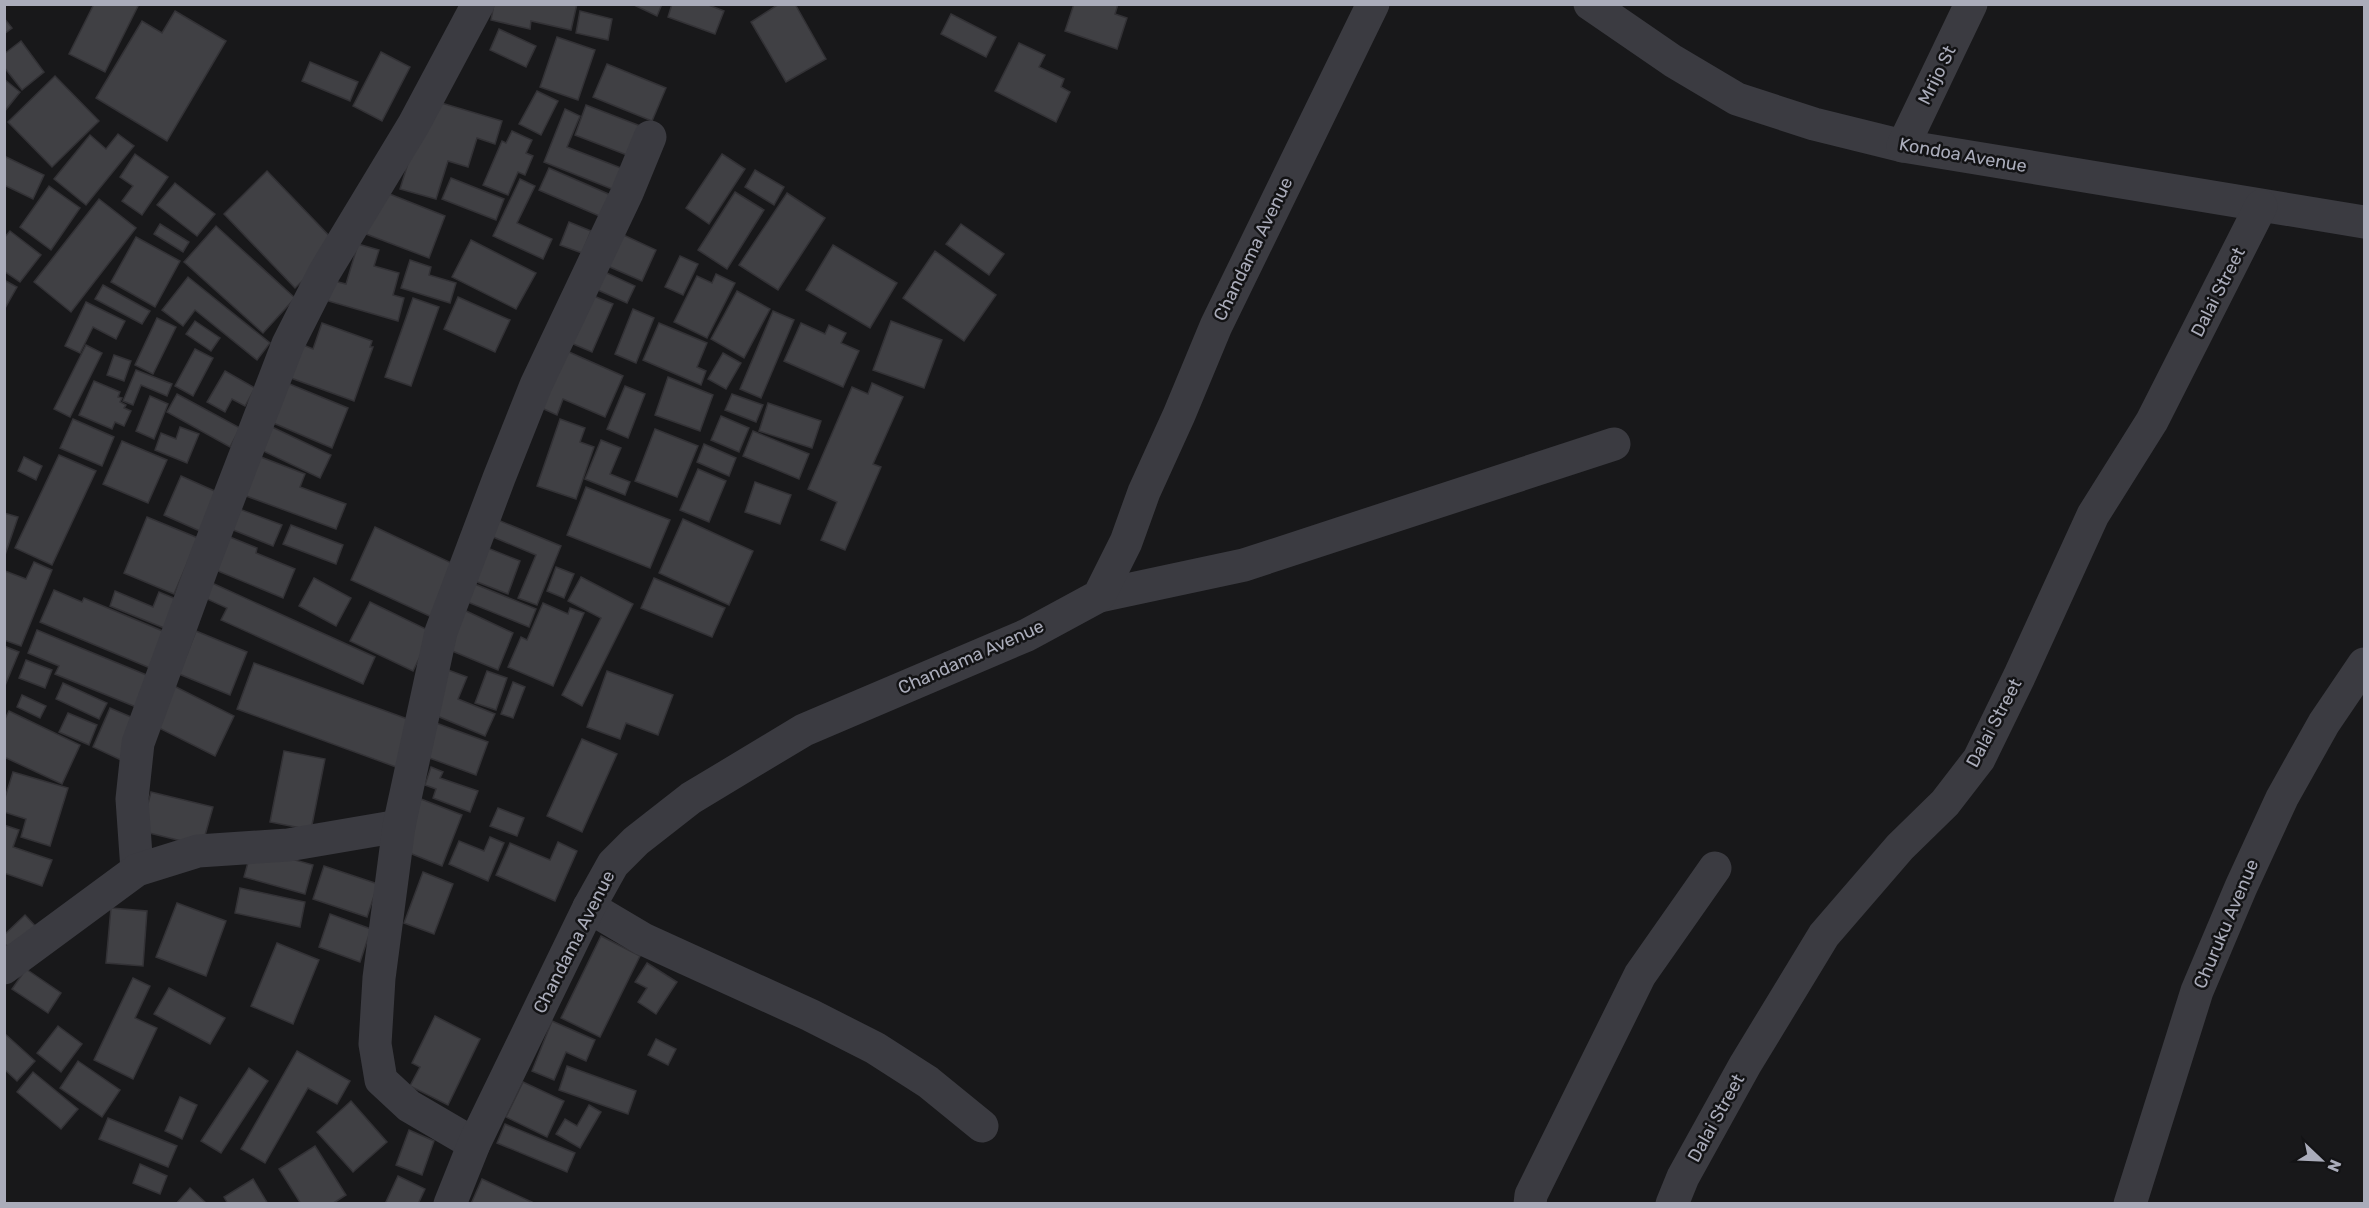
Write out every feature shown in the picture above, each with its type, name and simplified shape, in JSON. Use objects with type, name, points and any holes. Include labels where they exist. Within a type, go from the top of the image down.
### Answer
[{"type":"street","points":[[137,870],[132,800],[138,742],[288,344],[324,273],[414,124],[478,4]]},
{"type":"street","name":"Chandama Avenue","points":[[450,1203],[474,1144],[588,907],[613,864],[636,841],[691,798],[804,730],[1026,635],[1100,596],[1216,326],[1373,4]]},
{"type":"street","name":"Kondoa Avenue","points":[[1590,4],[1673,61],[1737,99],[1814,124],[1903,146],[2364,222]]},
{"type":"street","name":"Mrijo St","points":[[1903,146],[1971,4]]},
{"type":"street","points":[[474,1144],[409,1106],[381,1080],[375,1044],[379,978],[399,826],[441,632],[536,386],[627,193],[650,137]]},
{"type":"street","name":"Dalai Street","points":[[1672,1203],[1683,1177],[1745,1065],[1824,934],[1900,847],[1945,803],[1979,759],[2093,515],[2152,421],[2261,206]]},
{"type":"street","points":[[1100,596],[1244,565],[1614,444]]},
{"type":"street","name":"Churuku Avenue","points":[[2130,1203],[2197,991],[2241,887],[2282,798],[2324,723],[2364,664]]},
{"type":"street","points":[[4,968],[137,870],[198,851],[288,845],[399,826]]},
{"type":"street","points":[[1530,1203],[1531,1195],[1640,975],[1715,868]]},
{"type":"street","points":[[588,907],[653,944],[810,1015],[875,1048],[928,1082],[982,1126]]},
{"type":"building","points":[[94,4],[139,4],[105,72],[69,54]]},
{"type":"building","points":[[494,4],[577,4],[571,30],[531,21],[530,29],[491,20]]},
{"type":"building","points":[[632,4],[662,4],[657,16]]},
{"type":"building","points":[[672,4],[706,4],[724,11],[715,34],[668,17]]},
{"type":"building","points":[[779,4],[795,4],[826,59],[786,82],[751,22]]},
{"type":"building","points":[[1074,4],[1118,4],[1115,14],[1127,18],[1117,49],[1065,31]]},
{"type":"building","points":[[175,11],[226,41],[167,141],[96,98],[142,21],[162,33]]},
{"type":"building","points":[[580,11],[612,19],[608,40],[576,33]]},
{"type":"building","points":[[951,14],[996,37],[986,57],[941,34]]},
{"type":"building","points":[[4,18],[12,28],[4,34]]},
{"type":"building","points":[[499,29],[536,46],[526,67],[490,50]]},
{"type":"building","points":[[557,37],[595,50],[578,100],[540,87]]},
{"type":"building","points":[[21,41],[44,72],[22,90],[4,67],[4,54]]},
{"type":"building","points":[[1019,43],[1045,55],[1039,67],[1064,79],[1061,87],[1070,92],[1056,122],[995,91]]},
{"type":"building","points":[[381,52],[410,67],[382,121],[353,106]]},
{"type":"building","points":[[310,62],[358,82],[350,101],[302,81]]},
{"type":"building","points":[[607,64],[666,88],[652,121],[593,97]]},
{"type":"building","points":[[55,76],[99,121],[52,167],[8,122]]},
{"type":"building","points":[[4,79],[20,92],[4,112]]},
{"type":"building","points":[[537,91],[558,101],[541,135],[519,124]]},
{"type":"building","points":[[428,99],[502,121],[495,144],[477,138],[468,167],[448,161],[436,199],[400,189]]},
{"type":"building","points":[[586,105],[643,127],[632,157],[575,135]]},
{"type":"building","points":[[565,109],[580,116],[567,147],[626,170],[617,191],[544,162]]},
{"type":"building","points":[[512,131],[532,140],[526,153],[533,156],[525,175],[518,172],[508,195],[483,185],[502,141],[506,143]]},
{"type":"building","points":[[118,134],[134,146],[86,205],[54,179],[90,135],[106,149]]},
{"type":"building","points":[[135,154],[168,177],[142,215],[122,201],[133,186],[120,177]]},
{"type":"building","points":[[722,154],[745,169],[709,224],[686,208]]},
{"type":"building","points":[[4,156],[44,175],[33,199],[4,185]]},
{"type":"building","points":[[549,168],[613,196],[604,218],[539,190]]},
{"type":"building","points":[[755,170],[784,187],[774,205],[745,187]]},
{"type":"building","points":[[267,171],[339,246],[295,288],[224,214]]},
{"type":"building","points":[[451,178],[504,199],[496,220],[442,199]]},
{"type":"building","points":[[520,179],[535,186],[517,223],[552,239],[543,259],[493,236]]},
{"type":"building","points":[[175,183],[215,214],[197,236],[157,205]]},
{"type":"building","points":[[49,186],[80,208],[51,250],[20,227]]},
{"type":"building","points":[[382,191],[445,216],[429,258],[366,234]]},
{"type":"building","points":[[735,192],[764,210],[727,269],[698,250]]},
{"type":"building","points":[[787,193],[825,218],[778,290],[739,265]]},
{"type":"building","points":[[99,199],[136,228],[71,312],[34,282]]},
{"type":"building","points":[[569,222],[591,231],[582,253],[560,245]]},
{"type":"building","points":[[160,224],[189,242],[183,252],[154,234]]},
{"type":"building","points":[[961,224],[1004,254],[989,275],[946,244]]},
{"type":"building","points":[[216,226],[295,298],[263,333],[184,262]]},
{"type":"building","points":[[10,231],[41,255],[20,282],[4,271],[4,238]]},
{"type":"building","points":[[617,232],[656,250],[642,281],[603,264]]},
{"type":"building","points":[[136,237],[180,261],[155,307],[111,282]]},
{"type":"building","points":[[471,240],[536,273],[516,309],[452,277]]},
{"type":"building","points":[[358,244],[379,250],[374,266],[399,273],[393,295],[404,298],[398,321],[325,300],[330,280],[346,284]]},
{"type":"building","points":[[833,245],[897,283],[870,328],[806,290]]},
{"type":"building","points":[[935,251],[996,295],[964,341],[903,298]]},
{"type":"building","points":[[680,256],[698,264],[683,295],[665,287]]},
{"type":"building","points":[[410,260],[431,267],[429,275],[456,283],[450,303],[401,288]]},
{"type":"building","points":[[596,268],[635,286],[627,303],[589,286]]},
{"type":"building","points":[[716,274],[735,283],[707,338],[674,322],[697,276],[712,283]]},
{"type":"building","points":[[188,277],[270,343],[257,360],[195,310],[183,326],[162,310]]},
{"type":"building","points":[[4,280],[17,287],[4,310]]},
{"type":"building","points":[[103,285],[150,311],[142,324],[95,299]]},
{"type":"building","points":[[737,291],[770,309],[744,358],[711,339]]},
{"type":"building","points":[[584,292],[613,304],[592,352],[564,340]]},
{"type":"building","points":[[458,297],[510,320],[495,352],[444,329]]},
{"type":"building","points":[[413,298],[439,307],[411,386],[385,377]]},
{"type":"building","points":[[86,302],[125,321],[116,339],[93,327],[80,353],[65,346]]},
{"type":"building","points":[[633,309],[654,318],[636,363],[615,354]]},
{"type":"building","points":[[773,311],[794,320],[761,398],[740,389]]},
{"type":"building","points":[[157,318],[176,327],[153,374],[135,365]]},
{"type":"building","points":[[195,321],[220,338],[211,351],[186,334]]},
{"type":"building","points":[[891,321],[942,340],[924,388],[873,370]]},
{"type":"building","points":[[322,323],[372,341],[370,347],[373,347],[354,401],[288,377],[301,344],[313,349]]},
{"type":"building","points":[[659,323],[707,343],[697,367],[706,371],[701,385],[643,360]]},
{"type":"building","points":[[801,323],[825,334],[829,325],[846,333],[841,343],[859,351],[843,387],[784,361]]},
{"type":"building","points":[[86,345],[102,353],[70,417],[54,409]]},
{"type":"building","points":[[560,348],[623,376],[605,417],[563,399],[557,415],[535,405]]},
{"type":"building","points":[[195,349],[213,358],[193,396],[175,386]]},
{"type":"building","points":[[723,353],[741,363],[726,389],[708,379]]},
{"type":"building","points":[[114,355],[131,361],[124,381],[107,375]]},
{"type":"building","points":[[136,370],[172,384],[167,396],[141,385],[133,405],[123,401]]},
{"type":"building","points":[[225,371],[255,388],[245,406],[232,399],[225,412],[207,402]]},
{"type":"building","points":[[668,377],[713,395],[700,431],[655,415]]},
{"type":"building","points":[[94,381],[120,392],[118,397],[122,398],[120,402],[126,405],[124,408],[131,411],[124,426],[115,422],[112,429],[79,415]]},
{"type":"building","points":[[287,383],[348,408],[332,448],[271,422]]},
{"type":"building","points":[[872,383],[903,397],[873,464],[881,467],[845,550],[821,540],[837,502],[808,489],[852,387],[868,394]]},
{"type":"building","points":[[625,386],[645,394],[628,438],[607,429]]},
{"type":"building","points":[[177,394],[240,428],[230,447],[167,412]]},
{"type":"building","points":[[732,394],[763,405],[756,422],[725,410]]},
{"type":"building","points":[[150,396],[168,404],[154,439],[136,431]]},
{"type":"building","points":[[768,403],[821,421],[812,448],[759,431]]},
{"type":"building","points":[[721,416],[749,428],[739,452],[711,440]]},
{"type":"building","points":[[73,419],[114,437],[102,466],[60,448]]},
{"type":"building","points":[[560,419],[585,428],[580,442],[594,447],[576,499],[537,486]]},
{"type":"building","points":[[270,426],[331,455],[320,478],[259,449]]},
{"type":"building","points":[[180,427],[199,434],[187,463],[155,450],[161,433],[176,439]]},
{"type":"building","points":[[655,429],[698,446],[677,497],[635,481]]},
{"type":"building","points":[[753,431],[809,454],[799,479],[743,456]]},
{"type":"building","points":[[601,440],[621,448],[610,474],[630,482],[625,495],[585,479]]},
{"type":"building","points":[[122,441],[167,460],[148,503],[103,484]]},
{"type":"building","points":[[704,444],[736,458],[729,476],[697,462]]},
{"type":"building","points":[[253,454],[305,474],[300,487],[346,504],[336,529],[238,493]]},
{"type":"building","points":[[59,455],[96,471],[52,565],[15,548]]},
{"type":"building","points":[[24,457],[42,466],[36,480],[18,471]]},
{"type":"building","points":[[698,469],[726,481],[709,522],[680,510]]},
{"type":"building","points":[[181,476],[219,493],[202,532],[164,515]]},
{"type":"building","points":[[755,482],[791,495],[780,524],[745,512]]},
{"type":"building","points":[[586,487],[670,520],[650,568],[567,535]]},
{"type":"building","points":[[234,507],[282,525],[273,546],[226,527]]},
{"type":"building","points":[[4,513],[18,517],[4,558]]},
{"type":"building","points":[[147,517],[198,538],[174,594],[124,573]]},
{"type":"building","points":[[493,518],[561,546],[537,605],[518,598],[536,555],[486,534]]},
{"type":"building","points":[[683,519],[753,551],[729,605],[659,573]]},
{"type":"building","points":[[291,525],[343,545],[336,564],[283,544]]},
{"type":"building","points":[[375,527],[460,567],[436,619],[351,580]]},
{"type":"building","points":[[225,535],[257,548],[256,553],[295,569],[283,598],[211,568]]},
{"type":"building","points":[[480,545],[520,561],[508,594],[467,578]]},
{"type":"building","points":[[34,562],[52,570],[21,646],[4,640],[4,573],[5,571],[26,579]]},
{"type":"building","points":[[556,567],[574,574],[564,598],[547,591]]},
{"type":"building","points":[[581,577],[633,604],[582,706],[562,695],[601,618],[568,601]]},
{"type":"building","points":[[314,578],[351,598],[336,626],[299,606]]},
{"type":"building","points":[[654,578],[725,608],[712,637],[641,608]]},
{"type":"building","points":[[465,580],[536,609],[529,627],[458,598]]},
{"type":"building","points":[[212,583],[375,657],[363,684],[221,620],[227,608],[205,598]]},
{"type":"building","points":[[54,590],[82,602],[84,598],[165,632],[150,668],[40,622]]},
{"type":"building","points":[[115,591],[153,607],[159,592],[176,599],[164,628],[110,606]]},
{"type":"building","points":[[370,602],[432,632],[413,671],[350,641]]},
{"type":"building","points":[[543,603],[568,614],[570,608],[584,613],[553,686],[508,667],[521,637],[527,640]]},
{"type":"building","points":[[462,609],[513,633],[498,670],[445,648]]},
{"type":"building","points":[[37,630],[149,676],[136,707],[55,674],[59,666],[28,653]]},
{"type":"building","points":[[196,631],[247,652],[230,695],[179,674]]},
{"type":"building","points":[[4,646],[19,652],[4,688]]},
{"type":"building","points":[[26,660],[52,670],[45,688],[19,678]]},
{"type":"building","points":[[254,663],[413,721],[396,767],[237,709]]},
{"type":"building","points":[[448,670],[467,677],[458,699],[495,714],[485,736],[430,713]]},
{"type":"building","points":[[487,671],[507,678],[496,710],[475,703]]},
{"type":"building","points":[[607,671],[673,695],[658,735],[626,723],[620,739],[587,727]]},
{"type":"building","points":[[513,682],[525,687],[513,718],[501,714]]},
{"type":"building","points":[[63,683],[107,703],[99,719],[56,699]]},
{"type":"building","points":[[174,686],[234,716],[215,756],[155,726]]},
{"type":"building","points":[[22,695],[46,706],[40,718],[17,707]]},
{"type":"building","points":[[110,708],[138,720],[121,760],[93,747]]},
{"type":"building","points":[[9,711],[80,745],[62,784],[4,757],[4,721]]},
{"type":"building","points":[[68,713],[97,725],[89,745],[59,732]]},
{"type":"building","points":[[436,723],[488,742],[476,775],[424,756]]},
{"type":"building","points":[[582,739],[617,754],[582,832],[547,816]]},
{"type":"building","points":[[284,751],[325,759],[311,830],[270,822]]},
{"type":"building","points":[[431,767],[443,772],[440,778],[478,791],[470,812],[433,798],[436,789],[425,785]]},
{"type":"building","points":[[13,772],[68,788],[50,846],[21,837],[26,819],[4,812],[4,801]]},
{"type":"building","points":[[151,792],[213,807],[202,846],[141,831]]},
{"type":"building","points":[[421,799],[462,815],[442,866],[402,850]]},
{"type":"building","points":[[498,808],[524,818],[517,836],[490,826]]},
{"type":"building","points":[[4,825],[19,830],[13,847],[52,860],[42,886],[4,873]]},
{"type":"building","points":[[490,837],[504,843],[488,881],[449,864],[459,841],[484,851]]},
{"type":"building","points":[[558,842],[577,851],[555,901],[496,875],[510,843],[550,860]]},
{"type":"building","points":[[252,848],[313,865],[305,894],[244,877]]},
{"type":"building","points":[[324,866],[378,884],[367,917],[313,899]]},
{"type":"building","points":[[423,872],[453,884],[434,934],[404,923]]},
{"type":"building","points":[[240,888],[305,902],[300,927],[235,913]]},
{"type":"building","points":[[177,903],[226,921],[206,976],[156,957]]},
{"type":"building","points":[[111,908],[147,911],[143,966],[106,963]]},
{"type":"building","points":[[330,914],[371,929],[360,962],[319,947]]},
{"type":"building","points":[[25,915],[39,930],[15,954],[4,943],[4,935]]},
{"type":"building","points":[[601,936],[640,956],[600,1037],[561,1018]]},
{"type":"building","points":[[277,943],[319,960],[293,1024],[251,1006]]},
{"type":"building","points":[[647,963],[677,982],[656,1014],[638,1002],[647,988],[635,982]]},
{"type":"building","points":[[26,969],[61,993],[48,1013],[12,989]]},
{"type":"building","points":[[133,978],[150,986],[135,1018],[157,1028],[133,1079],[94,1060]]},
{"type":"building","points":[[169,988],[225,1018],[210,1044],[154,1014]]},
{"type":"building","points":[[435,1016],[480,1039],[448,1105],[410,1086],[420,1067],[412,1063]]},
{"type":"building","points":[[552,1021],[595,1040],[586,1061],[566,1052],[554,1080],[532,1071]]},
{"type":"building","points":[[58,1026],[82,1044],[61,1072],[37,1053]]},
{"type":"building","points":[[4,1033],[35,1061],[17,1081],[4,1069]]},
{"type":"building","points":[[656,1039],[676,1049],[668,1065],[648,1055]]},
{"type":"building","points":[[297,1051],[350,1081],[337,1104],[308,1088],[265,1163],[241,1149]]},
{"type":"building","points":[[78,1061],[120,1090],[102,1117],[60,1088]]},
{"type":"building","points":[[567,1066],[636,1091],[628,1114],[559,1090]]},
{"type":"building","points":[[249,1068],[268,1081],[221,1153],[201,1141]]},
{"type":"building","points":[[33,1072],[78,1109],[61,1129],[17,1092]]},
{"type":"building","points":[[523,1082],[564,1101],[547,1137],[506,1117]]},
{"type":"building","points":[[180,1097],[197,1105],[182,1139],[165,1131]]},
{"type":"building","points":[[351,1101],[387,1142],[353,1172],[317,1132]]},
{"type":"building","points":[[589,1105],[601,1112],[580,1148],[556,1134],[565,1119],[577,1126]]},
{"type":"building","points":[[108,1118],[177,1146],[168,1167],[99,1139]]},
{"type":"building","points":[[505,1124],[575,1153],[567,1172],[497,1143]]},
{"type":"building","points":[[409,1130],[434,1141],[422,1175],[396,1165]]},
{"type":"building","points":[[315,1146],[346,1195],[332,1204],[301,1204],[279,1169]]},
{"type":"building","points":[[140,1164],[167,1176],[160,1194],[133,1183]]},
{"type":"building","points":[[398,1176],[425,1189],[418,1204],[385,1204]]},
{"type":"building","points":[[253,1179],[268,1204],[228,1204],[224,1197]]},
{"type":"building","points":[[482,1179],[536,1204],[471,1204]]},
{"type":"building","points":[[190,1188],[207,1204],[176,1204]]}]
